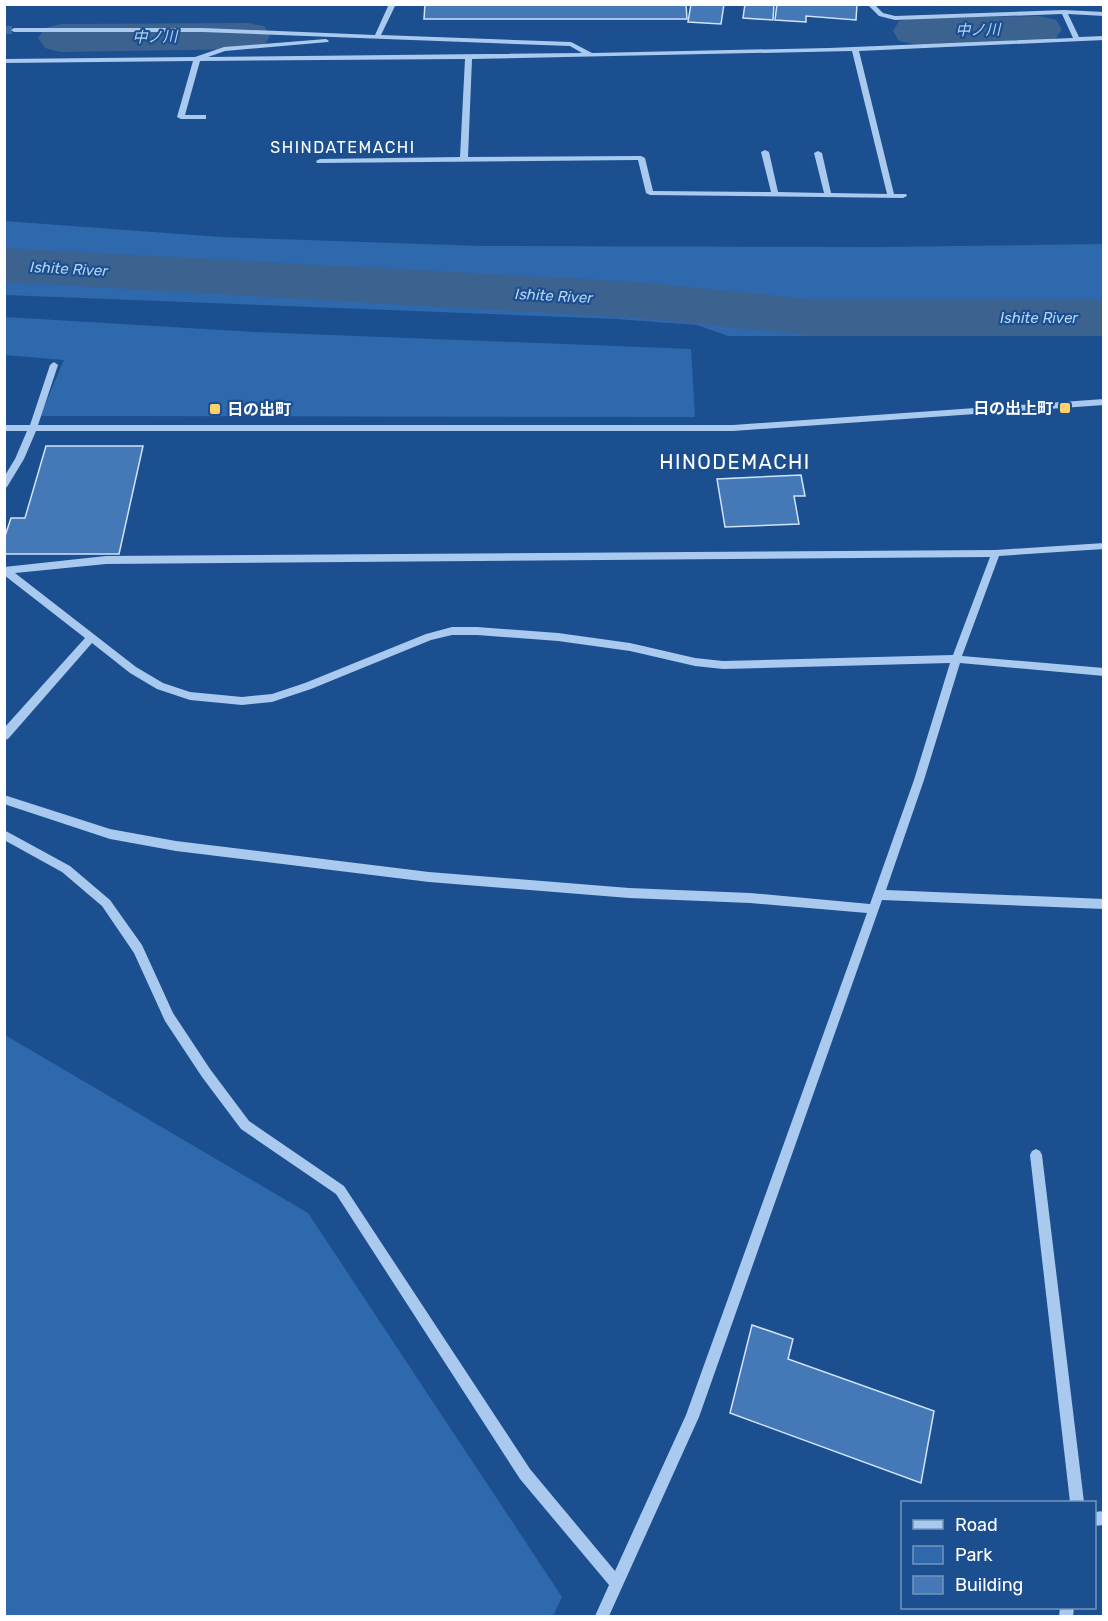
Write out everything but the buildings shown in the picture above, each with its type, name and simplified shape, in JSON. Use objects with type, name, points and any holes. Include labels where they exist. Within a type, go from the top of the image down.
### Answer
[{"type":"street","points":[[377,37],[393,4]]},
{"type":"street","points":[[870,4],[871,8],[881,15],[895,18],[1064,12],[1104,14]]},
{"type":"street","points":[[1064,12],[1077,39]]},
{"type":"street","points":[[14,30],[203,30],[572,45],[591,55]]},
{"type":"street","points":[[197,59],[224,49],[377,37]]},
{"type":"street","points":[[4,61],[469,57],[855,50],[1104,38]]},
{"type":"street","points":[[855,50],[891,196]]},
{"type":"street","points":[[464,159],[469,57]]},
{"type":"street","points":[[197,59],[182,117],[203,117]]},
{"type":"street","points":[[765,152],[775,195]]},
{"type":"street","points":[[818,153],[828,195]]},
{"type":"street","points":[[320,161],[641,158],[650,193],[903,196]]},
{"type":"street","points":[[4,485],[10,477],[32,428],[54,365]]},
{"type":"street","points":[[4,428],[732,428],[1104,402]]},
{"type":"street","points":[[5,571],[106,560],[996,553],[1104,546]]},
{"type":"street","points":[[602,1617],[692,1417],[879,895],[919,780],[956,659],[996,553]]},
{"type":"street","points":[[5,571],[133,670],[160,686],[190,696],[242,701],[272,698],[309,687],[429,637],[452,631],[558,638],[723,665],[956,659],[1104,672]]},
{"type":"street","points":[[4,736],[91,637]]},
{"type":"street","points":[[4,799],[110,834],[176,846],[429,878],[629,893],[750,898],[874,909]]},
{"type":"street","points":[[4,834],[66,869],[106,903],[138,949],[169,1017],[206,1073],[245,1125],[340,1190],[525,1474],[617,1584]]},
{"type":"street","points":[[879,895],[1104,904]]},
{"type":"street","points":[[1036,1155],[1077,1501]]},
{"type":"green space","points":[[4,221],[221,237],[483,246],[880,247],[1103,244],[1103,336],[728,336],[697,325],[616,319],[5,295]]},
{"type":"green space","points":[[5,317],[255,332],[691,349],[695,417],[40,416],[64,360],[5,355]]},
{"type":"green space","points":[[5,1035],[308,1213],[562,1597],[553,1616],[5,1616]]},
{"type":"waterway","name":"中ノ川","points":[[915,31],[1040,29]]},
{"type":"waterway","name":"中ノ川","points":[[61,38],[248,36]]},
{"type":"waterway","name":"Ishite River","points":[[4,265],[639,300],[818,318],[1104,318]]},
{"type":"tunnel","points":[[4,30],[14,30]]},
{"type":"place","name":"日の出上町","points":[[1065,408]]},
{"type":"place","name":"日の出町","points":[[215,409]]},
{"type":"district","name":"SHINDATEMACHI","points":[[343,147]]},
{"type":"district","name":"HINODEMACHI","points":[[735,462]]}]
